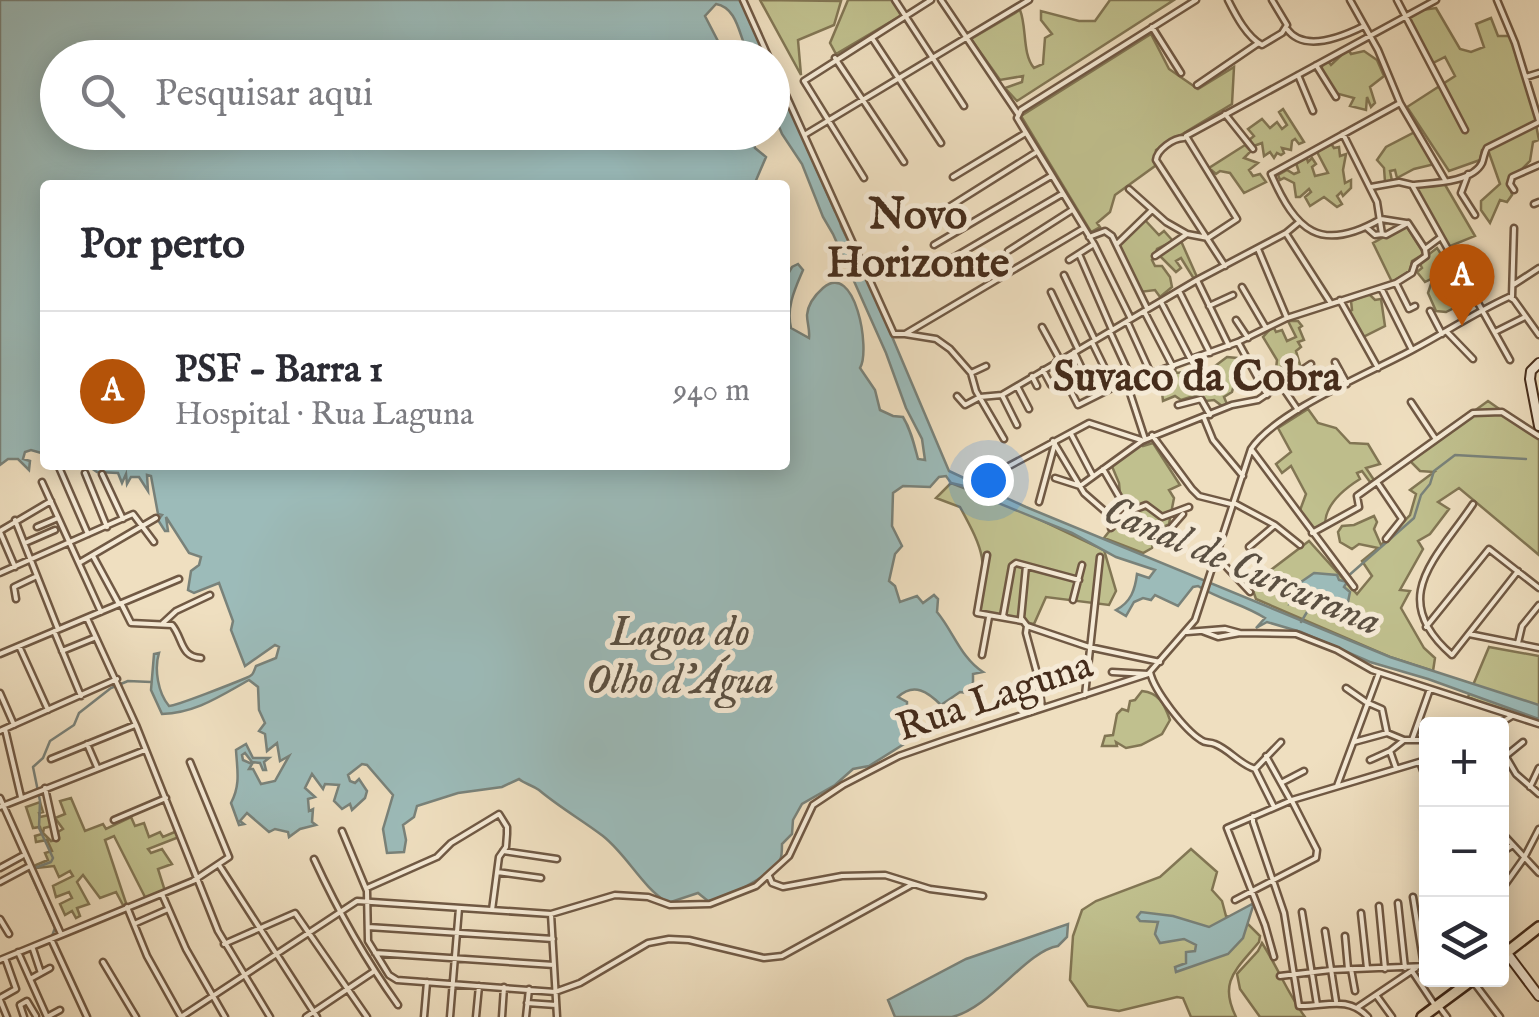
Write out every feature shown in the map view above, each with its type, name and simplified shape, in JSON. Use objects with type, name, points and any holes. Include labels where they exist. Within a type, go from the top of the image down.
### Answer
[{"type":"main road","points":[[1539,362],[1528,369],[1539,426]]},
{"type":"main road","points":[[1509,950],[1539,928]]},
{"type":"main road","points":[[1509,960],[1539,996]]},
{"type":"main road","points":[[1422,1017],[1460,988]]},
{"type":"street","points":[[743,0],[761,40]]},
{"type":"street","points":[[896,0],[964,106]]},
{"type":"street","points":[[864,178],[805,85],[805,78],[931,0]]},
{"type":"street","points":[[941,0],[1018,114],[1024,134],[1094,244],[1152,376]]},
{"type":"street","points":[[805,135],[1029,0]]},
{"type":"street","points":[[1018,114],[1196,0]]},
{"type":"street","points":[[1228,0],[1258,44]]},
{"type":"street","points":[[1272,0],[1298,40],[1314,42],[1364,26]]},
{"type":"street","points":[[1350,0],[1400,102],[1445,180]]},
{"type":"street","points":[[1397,0],[1465,130]]},
{"type":"street","points":[[1225,266],[1156,160],[1158,154],[1175,140],[1436,0]]},
{"type":"street","points":[[1371,186],[1399,182],[1412,185],[1468,174],[1482,163],[1486,148],[1539,121],[1497,0]]},
{"type":"street","points":[[1197,85],[1258,44],[1265,45],[1286,24]]},
{"type":"street","points":[[1152,27],[1180,73]]},
{"type":"street","points":[[871,36],[941,143]]},
{"type":"street","points":[[835,58],[904,162]]},
{"type":"street","points":[[1316,64],[1336,97]]},
{"type":"street","points":[[1526,77],[1539,73]]},
{"type":"street","points":[[1298,75],[1313,111]]},
{"type":"street","points":[[1042,327],[1078,404],[1248,338],[1287,318],[1380,288],[1412,273],[1415,264],[1426,256],[1412,227],[1381,219],[1326,237],[1298,223],[1271,174],[1400,102]]},
{"type":"street","points":[[790,103],[894,332],[938,340],[971,373],[1004,439]]},
{"type":"street","points":[[1225,114],[1254,149]]},
{"type":"street","points":[[1342,132],[1371,186],[1382,234]]},
{"type":"street","points":[[953,177],[1024,134]]},
{"type":"street","points":[[1129,190],[1166,222],[1187,234],[1208,238],[1234,223],[1236,214],[1186,137]]},
{"type":"street","points":[[938,214],[1036,153]]},
{"type":"street","points":[[1514,190],[1512,178],[1539,165]]},
{"type":"street","points":[[1468,174],[1461,194],[1475,215]]},
{"type":"street","points":[[934,244],[1051,176]]},
{"type":"street","points":[[1412,185],[1510,360]]},
{"type":"street","points":[[940,266],[1062,194]]},
{"type":"street","points":[[1008,251],[1072,210]]},
{"type":"street","points":[[1117,244],[1152,210]]},
{"type":"street","points":[[957,396],[965,404],[980,397],[1002,395],[1298,223]]},
{"type":"street","points":[[1366,226],[1374,235],[1386,236],[1406,223]]},
{"type":"street","points":[[905,334],[1084,228]]},
{"type":"street","points":[[1514,228],[1512,297],[1539,334]]},
{"type":"street","points":[[1089,236],[1105,231],[1117,244],[1173,368]]},
{"type":"street","points":[[1286,233],[1330,302]]},
{"type":"street","points":[[1155,256],[1187,234]]},
{"type":"street","points":[[1425,249],[1441,237]]},
{"type":"street","points":[[1069,260],[1094,244]]},
{"type":"street","points":[[1258,248],[1287,318]]},
{"type":"street","points":[[1079,254],[1130,383],[1143,440]]},
{"type":"street","points":[[1514,285],[1539,268]]},
{"type":"street","points":[[1064,275],[1114,387]]},
{"type":"street","points":[[1197,280],[1228,346]]},
{"type":"street","points":[[1395,316],[1412,308],[1396,282]]},
{"type":"street","points":[[1242,287],[1266,328]]},
{"type":"street","points":[[1380,288],[1412,350]]},
{"type":"street","points":[[1051,292],[1095,396]]},
{"type":"street","points":[[1179,292],[1210,353]]},
{"type":"street","points":[[1208,306],[1232,295]]},
{"type":"street","points":[[1354,588],[1252,449],[1259,439],[1298,412],[1512,297]]},
{"type":"street","points":[[1340,300],[1378,368]]},
{"type":"street","points":[[1161,302],[1191,360]]},
{"type":"street","points":[[1430,310],[1445,333],[1473,359]]},
{"type":"street","points":[[1495,332],[1525,317]]},
{"type":"street","points":[[1236,320],[1248,338]]},
{"type":"street","points":[[1238,342],[1267,394]]},
{"type":"street","points":[[1335,362],[1347,384]]},
{"type":"street","points":[[1080,486],[1152,435],[1267,394],[1311,364]]},
{"type":"street","points":[[971,373],[986,366]]},
{"type":"street","points":[[1042,370],[1051,385]]},
{"type":"street","points":[[1032,376],[1037,386]]},
{"type":"street","points":[[1281,385],[1298,412]]},
{"type":"street","points":[[1017,386],[1029,408]]},
{"type":"street","points":[[1002,395],[1018,425]]},
{"type":"street","points":[[1178,404],[1202,399],[1210,414]]},
{"type":"street","points":[[1410,402],[1436,438]]},
{"type":"street","points":[[1312,533],[1358,507],[1356,496],[1467,414],[1484,410],[1502,412],[1539,436]]},
{"type":"street","points":[[1203,418],[1219,449],[1243,476]]},
{"type":"street","points":[[983,480],[1093,423],[1143,440]]},
{"type":"street","points":[[1070,434],[1093,476]]},
{"type":"street","points":[[1152,435],[1178,475],[1199,496],[1234,504],[1275,525],[1300,544]]},
{"type":"street","points":[[1054,442],[1080,486],[1115,520]]},
{"type":"street","points":[[1040,502],[1054,442]]},
{"type":"street","name":"Rua Laguna","points":[[552,914],[615,895],[643,896],[670,905],[710,904],[739,894],[769,876],[789,856],[814,805],[832,791],[899,756],[1149,673],[1195,620],[1252,449]]},
{"type":"street","points":[[1103,469],[1127,511]]},
{"type":"street","points":[[60,470],[89,536]]},
{"type":"street","points":[[85,474],[107,527]]},
{"type":"street","points":[[102,474],[123,519]]},
{"type":"street","points":[[1056,478],[1080,486]]},
{"type":"street","points":[[42,482],[101,612]]},
{"type":"street","points":[[1377,482],[1402,520],[1386,539]]},
{"type":"street","points":[[1160,540],[1199,496]]},
{"type":"street","points":[[15,567],[0,532],[51,501]]},
{"type":"street","points":[[1473,504],[1426,570],[1420,612],[1426,627],[1452,655],[1518,571]]},
{"type":"street","points":[[1111,528],[1127,511],[1146,505],[1162,517],[1189,507]]},
{"type":"street","points":[[0,573],[133,514],[154,542]]},
{"type":"street","points":[[36,527],[58,518]]},
{"type":"street","points":[[79,563],[156,518]]},
{"type":"street","points":[[1258,518],[1266,532]]},
{"type":"street","points":[[15,520],[80,696]]},
{"type":"street","points":[[1249,548],[1275,525]]},
{"type":"street","points":[[25,543],[54,530]]},
{"type":"street","points":[[0,549],[7,546]]},
{"type":"street","points":[[1426,627],[1489,549],[1539,588]]},
{"type":"street","points":[[92,556],[132,623],[175,628],[187,654],[201,658]]},
{"type":"street","points":[[987,556],[977,614],[1025,623],[1089,647],[1160,662]]},
{"type":"street","points":[[1216,556],[1250,592]]},
{"type":"street","points":[[1085,695],[1100,557]]},
{"type":"street","points":[[1006,618],[1012,566],[1016,563],[1079,580]]},
{"type":"street","points":[[1026,566],[1026,633],[1042,708]]},
{"type":"street","points":[[1073,600],[1082,566]]},
{"type":"street","points":[[16,599],[14,587],[37,576]]},
{"type":"street","points":[[0,654],[178,579]]},
{"type":"street","points":[[163,624],[176,611],[210,595]]},
{"type":"street","points":[[1518,643],[1522,626],[1539,605]]},
{"type":"street","points":[[982,655],[989,617]]},
{"type":"street","points":[[87,618],[136,724],[224,944],[270,1017]]},
{"type":"street","points":[[1186,632],[1200,630],[1218,637],[1240,633],[1296,634],[1379,673],[1539,724]]},
{"type":"street","points":[[1469,634],[1539,648]]},
{"type":"street","points":[[62,651],[96,638]]},
{"type":"street","points":[[19,646],[48,710]]},
{"type":"street","points":[[1112,672],[1149,673],[1156,690],[1188,730],[1255,769],[1274,807]]},
{"type":"street","points":[[1337,786],[1379,673]]},
{"type":"street","points":[[21,797],[3,729],[117,680]]},
{"type":"street","points":[[1346,688],[1368,704],[1382,708],[1388,733]]},
{"type":"street","points":[[1412,740],[1430,689]]},
{"type":"street","points":[[0,693],[14,725]]},
{"type":"street","points":[[51,759],[136,724]]},
{"type":"street","points":[[1354,742],[1388,733],[1404,740],[1419,740]]},
{"type":"street","points":[[1370,760],[1404,740]]},
{"type":"street","points":[[1255,769],[1281,742]]},
{"type":"street","points":[[1509,753],[1522,742]]},
{"type":"street","points":[[88,744],[97,767]]},
{"type":"street","points":[[2,806],[144,750]]},
{"type":"street","points":[[1390,751],[1396,769]]},
{"type":"street","points":[[1235,900],[1317,856],[1266,756]]},
{"type":"street","points":[[7,1017],[0,999],[16,989],[2,959],[197,879],[230,854],[190,762]]},
{"type":"street","points":[[1274,957],[1227,828],[1274,807],[1419,762]]},
{"type":"street","points":[[1509,763],[1539,794]]},
{"type":"street","points":[[1530,786],[1539,768]]},
{"type":"street","points":[[1281,783],[1304,771]]},
{"type":"street","points":[[45,788],[56,838]]},
{"type":"street","points":[[0,798],[61,934]]},
{"type":"street","points":[[114,820],[166,798]]},
{"type":"street","points":[[366,888],[436,857],[452,842],[498,814],[508,827],[492,910]]},
{"type":"street","points":[[1253,816],[1286,922],[1300,1007],[1337,1002],[1358,1006],[1368,1017]]},
{"type":"street","points":[[1509,879],[1539,829]]},
{"type":"street","points":[[342,831],[369,900],[368,942],[388,974],[398,980],[555,992],[580,984],[655,941],[689,940],[764,958],[782,956],[913,884]]},
{"type":"street","points":[[1509,841],[1539,873]]},
{"type":"street","points":[[503,851],[557,860]]},
{"type":"street","points":[[0,868],[24,855]]},
{"type":"street","points":[[314,860],[374,971],[398,1005]]},
{"type":"street","points":[[218,864],[315,1015]]},
{"type":"street","points":[[0,882],[28,867]]},
{"type":"street","points":[[497,872],[541,878]]},
{"type":"street","points":[[769,876],[772,883],[783,887],[842,876],[886,875],[913,884],[983,896]]},
{"type":"street","points":[[162,894],[225,1017]]},
{"type":"street","points":[[1414,897],[1419,926]]},
{"type":"street","points":[[127,908],[181,1017],[354,901],[552,914],[557,1017]]},
{"type":"street","points":[[1398,903],[1412,969],[1448,1017]]},
{"type":"street","points":[[1379,906],[1386,969]]},
{"type":"street","points":[[450,1017],[459,908]]},
{"type":"street","points":[[134,924],[168,910]]},
{"type":"street","points":[[1302,912],[1317,1005]]},
{"type":"street","points":[[224,944],[295,913],[367,1017]]},
{"type":"street","points":[[1361,913],[1367,969]]},
{"type":"street","points":[[0,920],[8,934]]},
{"type":"street","points":[[368,927],[553,939]]},
{"type":"street","points":[[1326,931],[1337,1002]]},
{"type":"street","points":[[1345,936],[1354,990]]},
{"type":"street","points":[[51,939],[88,1017]]},
{"type":"street","points":[[32,947],[41,973]]},
{"type":"street","points":[[18,952],[47,1017],[60,1010]]},
{"type":"street","points":[[375,953],[554,966]]},
{"type":"street","points":[[104,962],[136,1017]]},
{"type":"street","points":[[30,978],[50,968]]},
{"type":"street","points":[[1280,976],[1419,968]]},
{"type":"street","points":[[1358,1006],[1412,969]]},
{"type":"street","points":[[306,1017],[315,1015],[374,971]]},
{"type":"street","points":[[424,1017],[427,982]]},
{"type":"street","points":[[476,1017],[479,986]]},
{"type":"street","points":[[502,1017],[504,987]]},
{"type":"street","points":[[1477,987],[1500,1017]]},
{"type":"street","points":[[526,1017],[529,989]]},
{"type":"street","points":[[1376,995],[1392,1017]]},
{"type":"street","points":[[24,1017],[20,1005],[29,1002],[36,1016]]},
{"type":"street","points":[[527,1003],[556,1005]]},
{"type":"green space","points":[[760,0],[841,1],[834,25],[798,40],[801,75],[790,55],[790,40],[782,40]]},
{"type":"green space","points":[[848,0],[893,0],[902,15],[836,54],[830,43]]},
{"type":"green space","points":[[1110,0],[1174,0],[1017,101],[1005,88],[1022,82],[1023,76],[1000,80],[971,39],[1020,10],[1034,68],[1043,64],[1045,38],[1052,34],[1041,20],[1041,11],[1095,21]]},
{"type":"green space","points":[[1436,8],[1460,49],[1471,52],[1484,47],[1476,24],[1491,18],[1498,36],[1510,36],[1537,120],[1482,150],[1480,160],[1449,171],[1407,107],[1455,76],[1445,57],[1429,65],[1409,17]]},
{"type":"green space","points":[[1151,34],[1169,69],[1198,89],[1234,67],[1232,104],[1156,150],[1155,166],[1115,195],[1110,212],[1097,223],[1100,227],[1091,232],[1021,116]]},
{"type":"green space","points":[[1348,49],[1351,54],[1364,51],[1377,60],[1384,76],[1370,87],[1375,103],[1371,107],[1367,97],[1366,110],[1350,106],[1354,98],[1335,93],[1321,70],[1323,63],[1327,60],[1331,65]]},
{"type":"green space","points":[[1283,109],[1304,142],[1299,144],[1295,139],[1291,150],[1282,148],[1284,153],[1277,153],[1274,158],[1270,152],[1264,156],[1262,143],[1251,147],[1249,140],[1254,136],[1248,129],[1262,119],[1270,128],[1277,122],[1282,129],[1287,125],[1279,112]]},
{"type":"green space","points":[[1536,125],[1539,140],[1533,142],[1530,161],[1509,182],[1512,195],[1507,202],[1500,200],[1490,223],[1481,210],[1481,201],[1500,184],[1488,150]]},
{"type":"green space","points":[[1415,132],[1435,164],[1397,178],[1395,170],[1390,171],[1392,181],[1385,182],[1384,168],[1377,160],[1386,147]]},
{"type":"green space","points":[[1330,142],[1334,148],[1339,147],[1340,156],[1346,154],[1343,170],[1345,183],[1351,180],[1351,188],[1337,196],[1342,204],[1337,207],[1324,197],[1310,206],[1305,197],[1311,192],[1309,189],[1296,197],[1294,183],[1280,180],[1278,175],[1287,170],[1299,172],[1296,163],[1306,156],[1308,162],[1312,158],[1316,164],[1312,167],[1315,176],[1328,173],[1316,150]]},
{"type":"green space","points":[[1245,145],[1251,151],[1244,158],[1258,163],[1249,170],[1253,176],[1260,174],[1266,182],[1244,193],[1230,173],[1216,174],[1209,168]]},
{"type":"green space","points":[[1444,183],[1475,236],[1448,247],[1415,187]]},
{"type":"green space","points":[[1144,219],[1159,235],[1164,231],[1173,241],[1157,249],[1155,255],[1181,241],[1197,277],[1194,279],[1181,258],[1176,261],[1181,268],[1176,272],[1160,256],[1152,260],[1170,277],[1172,287],[1160,297],[1155,290],[1140,292],[1119,245]]},
{"type":"green space","points":[[1406,225],[1424,254],[1412,261],[1410,271],[1392,282],[1373,243]]},
{"type":"green space","points":[[1437,248],[1459,295],[1465,293],[1470,300],[1446,312],[1436,311],[1428,293],[1433,278],[1425,282],[1417,272],[1422,268],[1419,262]]},
{"type":"green space","points":[[1369,294],[1375,300],[1381,299],[1385,326],[1363,337],[1348,312],[1352,310],[1351,301]]},
{"type":"green space","points":[[1288,321],[1298,321],[1302,326],[1299,328],[1304,340],[1298,342],[1301,347],[1296,351],[1301,368],[1297,370],[1291,362],[1276,369],[1277,360],[1263,337],[1273,326],[1276,332],[1282,330],[1287,341],[1296,337]]},
{"type":"green space","points":[[1227,357],[1237,358],[1240,365],[1232,371],[1235,381],[1232,392],[1224,397],[1227,404],[1206,401],[1200,394],[1163,401],[1161,384],[1165,372],[1207,372]]},
{"type":"green space","points":[[1488,401],[1539,437],[1539,555],[1459,488],[1438,502],[1449,509],[1430,534],[1418,541],[1423,549],[1400,590],[1410,591],[1401,608],[1424,648],[1435,658],[1433,671],[1390,657],[1256,599],[1251,585],[1309,541],[1357,594],[1372,576],[1362,561],[1378,548],[1359,544],[1352,549],[1340,542],[1338,532],[1342,526],[1374,516],[1374,529],[1381,545],[1410,515],[1416,494],[1410,490],[1434,472],[1420,471],[1408,459]]},
{"type":"green space","points":[[1308,409],[1318,423],[1336,428],[1350,443],[1368,444],[1380,464],[1366,468],[1374,480],[1370,482],[1362,471],[1357,473],[1360,479],[1337,498],[1325,523],[1313,531],[1299,513],[1306,494],[1291,466],[1282,473],[1276,464],[1291,452],[1278,428]]},
{"type":"green space","points":[[1141,443],[1153,443],[1180,485],[1169,490],[1174,498],[1169,524],[1157,530],[1152,548],[1143,553],[1104,538],[1122,515],[1119,483],[1111,464]]},
{"type":"green space","points":[[951,483],[1104,550],[1116,591],[1109,605],[1046,597],[1034,624],[976,613],[983,569],[979,547],[960,507],[936,498]]},
{"type":"green space","points":[[1489,647],[1539,656],[1539,727],[1468,697]]},
{"type":"green space","points":[[1142,691],[1157,697],[1165,709],[1170,720],[1162,734],[1126,748],[1116,742],[1117,746],[1102,746],[1105,736],[1113,735],[1117,714],[1122,709],[1128,711],[1130,701]]},
{"type":"green space","points":[[71,798],[85,831],[103,824],[106,829],[131,817],[135,826],[144,823],[149,837],[177,831],[179,837],[148,849],[151,853],[162,849],[172,864],[158,869],[165,891],[146,899],[114,836],[105,840],[127,906],[116,892],[100,898],[83,875],[77,882],[89,904],[77,908],[80,916],[76,918],[72,911],[65,915],[60,904],[72,898],[69,892],[56,897],[53,886],[73,876],[70,871],[59,877],[54,866],[37,868],[36,865],[48,860],[45,853],[52,851],[47,840],[36,842],[35,836],[42,834],[40,827],[33,828],[26,807],[40,802],[40,817],[49,815],[52,826],[44,828],[43,833],[51,841],[59,839],[58,832],[63,829],[55,818],[65,814],[60,801]]},
{"type":"green space","points":[[1191,849],[1217,872],[1212,890],[1222,901],[1226,916],[1247,923],[1260,936],[1232,976],[1229,994],[1236,1017],[1191,1017],[1183,998],[1177,997],[1119,1011],[1088,1006],[1070,980],[1073,936],[1082,910],[1160,877]]},
{"type":"green space","points":[[1262,943],[1305,1017],[1260,1017],[1240,989],[1237,974]]},
{"type":"water","points":[[0,0],[740,0],[759,40],[743,40],[729,11],[716,4],[705,16],[717,40],[40,40],[40,150],[757,150],[766,157],[756,180],[40,180],[40,453],[25,452],[23,459],[30,461],[29,470],[18,459],[8,459],[0,465]]},
{"type":"water","name":"Lagoa do Olho d'Água","points":[[790,109],[839,213],[841,226],[949,471],[1026,507],[1390,657],[1539,705],[1539,719],[1370,662],[1301,632],[1267,622],[1256,628],[1265,618],[1198,586],[1178,606],[1155,595],[1151,600],[1134,602],[1126,616],[1116,610],[1131,595],[1137,574],[1149,578],[1155,570],[1116,557],[1072,533],[951,483],[946,476],[939,477],[930,487],[903,486],[893,493],[892,526],[902,546],[895,554],[889,581],[900,602],[917,596],[923,603],[934,595],[938,599],[937,612],[963,652],[983,672],[973,674],[967,693],[960,692],[941,705],[921,691],[910,690],[898,697],[907,702],[919,733],[869,766],[853,769],[835,785],[802,804],[776,866],[736,892],[708,901],[698,893],[668,903],[603,836],[519,779],[502,787],[458,793],[417,806],[414,817],[403,825],[404,852],[387,853],[383,829],[393,795],[362,764],[348,775],[355,783],[359,779],[367,791],[352,810],[350,804],[342,809],[334,801],[339,785],[325,784],[323,789],[312,774],[305,788],[315,797],[308,799],[316,825],[289,837],[288,832],[269,832],[247,813],[240,821],[244,824],[239,825],[231,803],[237,783],[236,750],[246,744],[253,758],[269,758],[263,770],[260,763],[252,762],[245,753],[242,755],[243,760],[252,764],[249,769],[253,769],[261,784],[275,781],[289,756],[280,761],[277,743],[267,751],[265,734],[259,731],[265,723],[259,710],[258,687],[249,680],[197,707],[162,714],[151,690],[154,654],[159,653],[158,681],[169,706],[249,677],[256,666],[276,658],[279,647],[275,645],[245,666],[219,583],[194,593],[188,590],[191,571],[199,565],[201,557],[189,553],[166,517],[168,531],[158,520],[162,515],[158,514],[151,476],[147,475],[148,491],[139,477],[131,477],[127,484],[126,474],[122,483],[118,473],[94,470],[790,470],[790,320],[791,328],[809,338],[807,315],[812,300],[834,283],[844,286],[858,311],[863,344],[860,368],[875,390],[880,410],[903,417],[918,459],[925,460],[922,439],[802,164],[790,146]]},
{"type":"water","name":"Lagoa do Olho d'Água","points":[[798,264],[803,270],[790,305],[790,270]]},
{"type":"water","points":[[1314,573],[1337,575],[1347,582],[1344,587],[1350,592],[1348,602],[1318,610],[1307,606],[1312,598],[1310,593],[1305,595],[1304,604],[1296,605],[1295,600],[1290,603],[1298,584]]},
{"type":"water","points":[[1254,903],[1243,938],[1228,954],[1176,972],[1175,967],[1186,963],[1186,952],[1195,951],[1196,945],[1184,939],[1160,943],[1155,934],[1158,922],[1140,921],[1137,917],[1141,912],[1173,916],[1209,927]]},
{"type":"water","points":[[1068,924],[1067,937],[1058,946],[1033,958],[966,1012],[952,1017],[895,1017],[888,1000],[966,959]]},
{"type":"waterway","name":"Canal de Curcurana","points":[[1347,577],[1414,518],[1434,471],[1455,455],[1526,459]]},
{"type":"waterway","name":"Canal de Curcurana","points":[[1301,622],[1310,607]]},
{"type":"waterway","points":[[32,869],[53,858],[39,828],[40,801],[33,767],[43,758],[50,741],[74,725],[79,713],[111,688],[128,681],[151,682]]},
{"type":"waterway","points":[[28,869],[55,928],[52,936]]},
{"type":"place","name":"PSF - Barra 1","points":[[1462,326]]},
{"type":"district","name":"Novo Horizonte","points":[[918,240]]},
{"type":"district","name":"Suvaco da Cobra","points":[[1197,378]]}]
